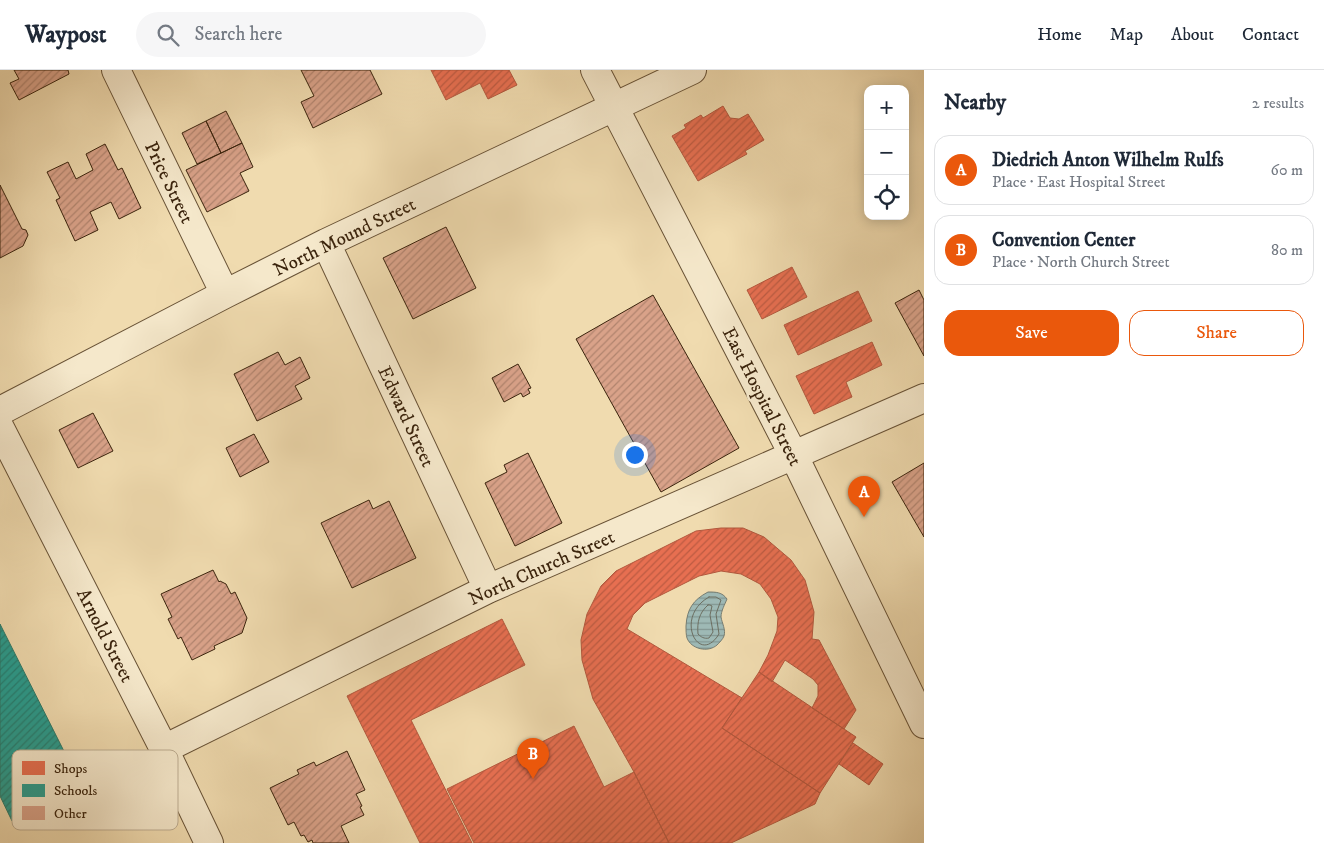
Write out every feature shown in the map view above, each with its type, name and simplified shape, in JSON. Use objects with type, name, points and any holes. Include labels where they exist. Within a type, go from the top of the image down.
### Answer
[{"type":"street","name":"Price Street","points":[[116,70],[225,294]]},
{"type":"street","name":"East Hospital Street","points":[[595,70],[794,456],[924,724]]},
{"type":"street","name":"North Mound Street","points":[[0,410],[326,243],[692,70]]},
{"type":"street","name":"Edward Street","points":[[326,243],[488,589]]},
{"type":"street","name":"North Church Street","points":[[164,749],[488,589],[924,398]]},
{"type":"street","name":"Arnold Street","points":[[0,428],[164,749]]},
{"type":"street","name":"Arnold Street","points":[[178,778],[209,843]]},
{"type":"water","points":[[708,592],[716,592],[727,599],[721,615],[725,631],[718,644],[709,649],[700,649],[689,642],[686,626],[689,610],[698,598]]},
{"type":"building: Shops","points":[[431,70],[509,70],[517,85],[488,99],[480,83],[446,100]]},
{"type":"building: Shops","points":[[723,106],[730,118],[739,119],[748,114],[764,140],[745,151],[747,154],[698,181],[672,136],[686,128],[684,125],[701,115],[703,118]]},
{"type":"building: Shops","points":[[792,267],[807,297],[762,319],[747,290]]},
{"type":"building: Shops","points":[[858,291],[872,321],[798,355],[784,325]]},
{"type":"building: Shops","points":[[872,342],[882,365],[846,382],[852,397],[814,414],[796,376]]},
{"type":"building: Shops","points":[[743,528],[764,537],[791,560],[805,580],[814,612],[812,639],[819,640],[856,710],[844,729],[812,708],[818,696],[818,685],[813,679],[785,660],[772,682],[759,672],[777,631],[778,617],[771,599],[760,584],[741,574],[721,571],[699,576],[645,603],[633,615],[627,629],[742,698],[722,728],[820,793],[815,804],[731,843],[669,843],[634,772],[593,699],[582,660],[581,640],[587,614],[601,586],[616,571],[696,531]]},
{"type":"building: Shops","points":[[502,619],[525,665],[411,720],[472,843],[420,843],[347,696]]},
{"type":"building: Shops","points":[[759,672],[856,737],[820,793],[722,728]]},
{"type":"building: Shops","points":[[574,726],[604,787],[634,772],[669,843],[474,843],[447,789]]},
{"type":"building: Shops","points":[[853,743],[883,764],[869,785],[839,764]]},
{"type":"building: Schools","points":[[0,624],[63,750],[12,750],[12,821],[0,796]]},
{"type":"building: Other","points":[[14,70],[68,70],[69,74],[19,100],[10,83],[19,79]]},
{"type":"building: Other","points":[[301,70],[370,70],[382,94],[313,128],[301,102],[314,96]]},
{"type":"building: Other","points":[[226,111],[242,143],[221,153],[206,121]]},
{"type":"building: Other","points":[[206,121],[221,153],[197,164],[182,133]]},
{"type":"building: Other","points":[[242,143],[253,167],[240,173],[249,191],[207,212],[186,170]]},
{"type":"building: Other","points":[[105,144],[118,170],[122,168],[141,208],[119,219],[111,202],[90,212],[98,230],[75,241],[56,200],[60,198],[47,172],[68,162],[76,179],[93,170],[86,154]]},
{"type":"building: Other","points":[[0,185],[22,229],[26,230],[28,235],[23,246],[0,258]]},
{"type":"building: Other","points":[[446,227],[476,288],[413,319],[383,258]]},
{"type":"building: Other","points":[[919,290],[924,300],[924,356],[895,303]]},
{"type":"building: Other","points":[[653,295],[739,448],[661,492],[576,339]]},
{"type":"building: Other","points":[[278,352],[285,365],[300,357],[310,378],[295,386],[302,399],[257,421],[234,374]]},
{"type":"building: Other","points":[[518,364],[531,388],[528,389],[530,393],[523,397],[521,393],[504,402],[492,378]]},
{"type":"building: Other","points":[[93,413],[113,451],[78,468],[59,430]]},
{"type":"building: Other","points":[[254,434],[269,462],[240,477],[226,448]]},
{"type":"building: Other","points":[[528,453],[562,523],[515,546],[485,483],[507,472],[504,465]]},
{"type":"building: Other","points":[[924,463],[924,537],[892,482]]},
{"type":"building: Other","points":[[369,500],[373,509],[389,501],[416,558],[352,588],[321,523]]},
{"type":"building: Other","points":[[213,570],[219,582],[226,584],[231,594],[235,592],[247,618],[242,633],[214,646],[215,649],[192,660],[181,637],[178,639],[168,619],[172,617],[161,594]]},
{"type":"building: Other","points":[[347,751],[365,790],[356,794],[364,815],[341,826],[349,843],[313,843],[312,840],[308,842],[304,835],[301,836],[294,822],[288,825],[270,788],[299,774],[297,770],[314,762],[316,766]]},
{"type":"place","name":"Diedrich Anton Wilhelm Rulfs","points":[[864,517]]},
{"type":"place","name":"Convention Center","points":[[533,779]]}]
